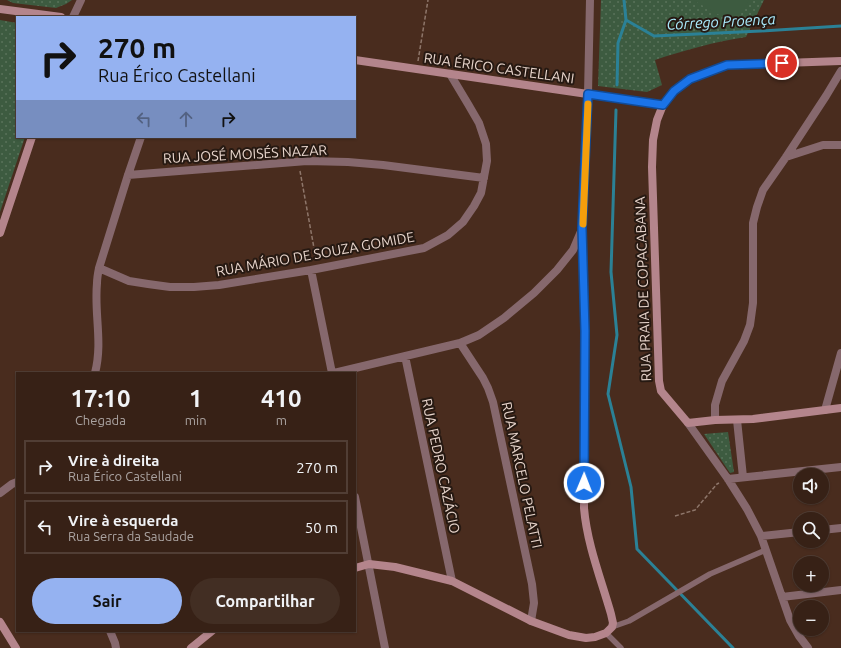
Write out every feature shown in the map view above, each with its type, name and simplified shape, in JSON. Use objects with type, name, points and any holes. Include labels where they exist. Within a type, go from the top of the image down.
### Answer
[{"type":"street","points":[[73,16],[81,0]]},
{"type":"street","points":[[356,568],[369,564],[395,567],[452,581],[531,621],[569,636],[586,638],[607,632],[613,623],[592,550],[585,521],[584,508],[585,331],[582,228],[588,94],[590,0]]},
{"type":"street","points":[[0,9],[53,16]]},
{"type":"street","name":"RUA ÉRICO CASTELLANI","points":[[356,60],[663,105]]},
{"type":"street","name":"RUA PRAIA DE COPACABANA","points":[[808,648],[790,620],[761,536],[747,509],[728,479],[688,423],[661,391],[659,381],[652,167],[653,140],[657,120],[663,105],[674,91],[690,79],[727,65],[841,61]]},
{"type":"street","points":[[715,420],[715,405],[722,381],[744,341],[750,325],[753,303],[753,223],[763,190],[841,71]]},
{"type":"street","name":"RUA MÁRIO DE SOUZA GOMIDE","points":[[99,268],[129,281],[148,284],[194,287],[219,285],[314,270],[424,248],[448,235],[463,222],[481,193],[487,161],[486,144],[479,123],[450,74]]},
{"type":"street","points":[[0,233],[32,138]]},
{"type":"street","points":[[96,372],[99,350],[96,300],[99,268],[141,138]]},
{"type":"street","points":[[786,157],[823,145],[841,145]]},
{"type":"street","name":"RUA JOSÉ MOISÉS NAZAR","points":[[128,175],[307,161],[383,165],[484,178]]},
{"type":"street","points":[[337,372],[460,343],[479,335],[504,318],[534,293],[557,270],[573,250],[582,228]]},
{"type":"street","points":[[314,270],[333,372]]},
{"type":"street","name":"RUA MARCELO PELATTI","points":[[460,343],[483,378],[493,402],[532,584],[534,603],[531,621]]},
{"type":"street","points":[[825,410],[841,353]]},
{"type":"street","name":"RUA PEDRO CAZÁCIO","points":[[406,356],[452,581]]},
{"type":"street","points":[[688,423],[715,420],[737,420],[841,408]]},
{"type":"street","points":[[737,420],[743,477]]},
{"type":"street","points":[[728,479],[841,467]]},
{"type":"street","points":[[0,493],[16,482]]},
{"type":"street","points":[[356,502],[385,648]]},
{"type":"street","points":[[829,529],[841,528]]},
{"type":"street","points":[[761,536],[793,533]]},
{"type":"street","points":[[782,597],[841,590]]},
{"type":"street","points":[[0,622],[16,648]]},
{"type":"street","points":[[110,632],[115,645]]},
{"type":"street","points":[[115,645],[118,632]]},
{"type":"street","points":[[191,648],[211,632]]},
{"type":"lane","points":[[621,648],[607,632],[710,574],[766,550]]},
{"type":"path","points":[[417,69],[428,0]]},
{"type":"path","points":[[298,162],[314,270]]},
{"type":"path","points":[[676,516],[696,510],[717,484],[728,479]]},
{"type":"green space","points":[[7,0],[72,0],[56,8],[13,3]]},
{"type":"green space","points":[[601,0],[764,0],[746,37],[722,41],[655,60],[662,85],[647,92],[598,86]]},
{"type":"green space","points":[[693,0],[749,0],[735,24]]},
{"type":"green space","points":[[0,20],[16,23],[16,138],[25,138],[0,212]]},
{"type":"green space","points":[[728,432],[734,472],[730,473],[704,434]]},
{"type":"waterway","name":"Córrego Proença","points":[[624,0],[626,20],[654,36],[841,26]]},
{"type":"waterway","points":[[617,85],[618,43],[626,20]]},
{"type":"waterway","points":[[616,110],[611,272],[617,335],[608,394],[631,487],[637,549],[733,648]]},
{"type":"slow traffic","points":[[583,224],[588,104]]},
{"type":"route","points":[[584,483],[585,331],[582,228],[588,94],[663,105],[674,91],[690,79],[727,65],[782,63]]}]
